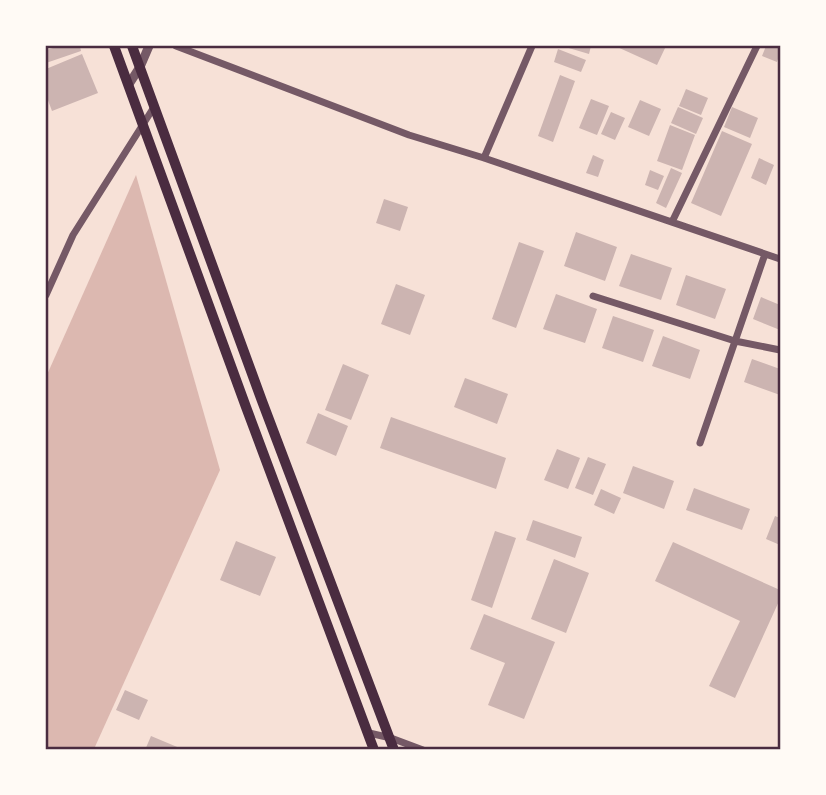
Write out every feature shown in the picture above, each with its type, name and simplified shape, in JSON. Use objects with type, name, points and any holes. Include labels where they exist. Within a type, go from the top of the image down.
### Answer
[{"type":"highway","points":[[114,46],[374,750]]},
{"type":"highway","points":[[132,46],[392,744]]},
{"type":"street","points":[[129,84],[149,46]]},
{"type":"street","points":[[176,46],[410,135],[780,259]]},
{"type":"street","points":[[484,158],[533,46]]},
{"type":"street","points":[[672,222],[757,46]]},
{"type":"street","points":[[46,293],[73,235],[154,107]]},
{"type":"street","points":[[700,443],[765,254]]},
{"type":"street","points":[[593,296],[735,341],[780,350]]},
{"type":"street","points":[[369,733],[392,744],[423,750]]},
{"type":"shaded area","points":[[136,175],[220,470],[94,749],[46,749],[46,377]]},
{"type":"building","points":[[60,46],[80,46],[81,51],[46,63],[46,50]]},
{"type":"building","points":[[562,46],[591,46],[589,54]]},
{"type":"building","points":[[615,46],[666,46],[657,65]]},
{"type":"building","points":[[766,46],[780,46],[777,62],[762,56]]},
{"type":"building","points":[[558,49],[586,60],[581,72],[554,62]]},
{"type":"building","points":[[82,54],[98,93],[52,111],[46,95],[46,69]]},
{"type":"building","points":[[560,75],[575,81],[553,142],[538,136]]},
{"type":"building","points":[[686,89],[708,98],[701,115],[679,106]]},
{"type":"building","points":[[591,99],[609,106],[597,135],[579,128]]},
{"type":"building","points":[[640,100],[661,109],[649,136],[628,127]]},
{"type":"building","points":[[678,107],[703,118],[696,134],[671,123]]},
{"type":"building","points":[[732,107],[758,118],[750,138],[724,127]]},
{"type":"building","points":[[611,112],[625,118],[615,140],[601,134]]},
{"type":"building","points":[[670,125],[695,135],[682,170],[657,161]]},
{"type":"building","points":[[722,131],[752,144],[721,216],[691,203]]},
{"type":"building","points":[[593,155],[604,160],[598,177],[586,173]]},
{"type":"building","points":[[759,158],[774,165],[766,185],[751,178]]},
{"type":"building","points":[[671,168],[682,173],[666,208],[656,203]]},
{"type":"building","points":[[650,170],[664,176],[658,190],[645,185]]},
{"type":"building","points":[[384,199],[408,207],[400,231],[376,223]]},
{"type":"building","points":[[576,232],[617,247],[605,281],[564,266]]},
{"type":"building","points":[[519,242],[544,251],[516,328],[492,319]]},
{"type":"building","points":[[631,254],[672,268],[661,300],[619,286]]},
{"type":"building","points":[[686,275],[726,289],[715,319],[676,305]]},
{"type":"building","points":[[396,284],[425,295],[410,335],[381,324]]},
{"type":"building","points":[[556,294],[597,309],[585,343],[543,329]]},
{"type":"building","points":[[761,297],[780,305],[780,330],[753,319]]},
{"type":"building","points":[[613,316],[654,330],[643,362],[602,348]]},
{"type":"building","points":[[663,336],[700,350],[690,379],[652,366]]},
{"type":"building","points":[[752,359],[780,369],[780,395],[744,382]]},
{"type":"building","points":[[343,364],[369,375],[351,420],[325,410]]},
{"type":"building","points":[[465,378],[508,394],[497,424],[454,407]]},
{"type":"building","points":[[318,413],[348,426],[336,456],[306,443]]},
{"type":"building","points":[[391,417],[506,458],[496,489],[380,448]]},
{"type":"building","points":[[557,449],[580,458],[568,489],[544,480]]},
{"type":"building","points":[[588,457],[606,464],[593,495],[575,488]]},
{"type":"building","points":[[633,466],[674,481],[664,509],[623,493]]},
{"type":"building","points":[[694,488],[750,509],[742,530],[686,510]]},
{"type":"building","points":[[601,489],[621,498],[614,514],[594,505]]},
{"type":"building","points":[[775,516],[780,518],[780,545],[766,539]]},
{"type":"building","points":[[533,520],[582,537],[575,558],[526,540]]},
{"type":"building","points":[[495,531],[516,538],[492,608],[471,600]]},
{"type":"building","points":[[236,541],[276,557],[260,596],[220,580]]},
{"type":"building","points":[[673,542],[780,590],[780,599],[735,698],[709,686],[740,621],[655,581]]},
{"type":"building","points":[[554,559],[589,573],[566,633],[531,619]]},
{"type":"building","points":[[484,614],[555,642],[524,719],[488,705],[505,663],[470,649]]},
{"type":"building","points":[[125,690],[148,700],[139,720],[116,710]]},
{"type":"building","points":[[151,736],[182,749],[182,750],[145,750]]}]
